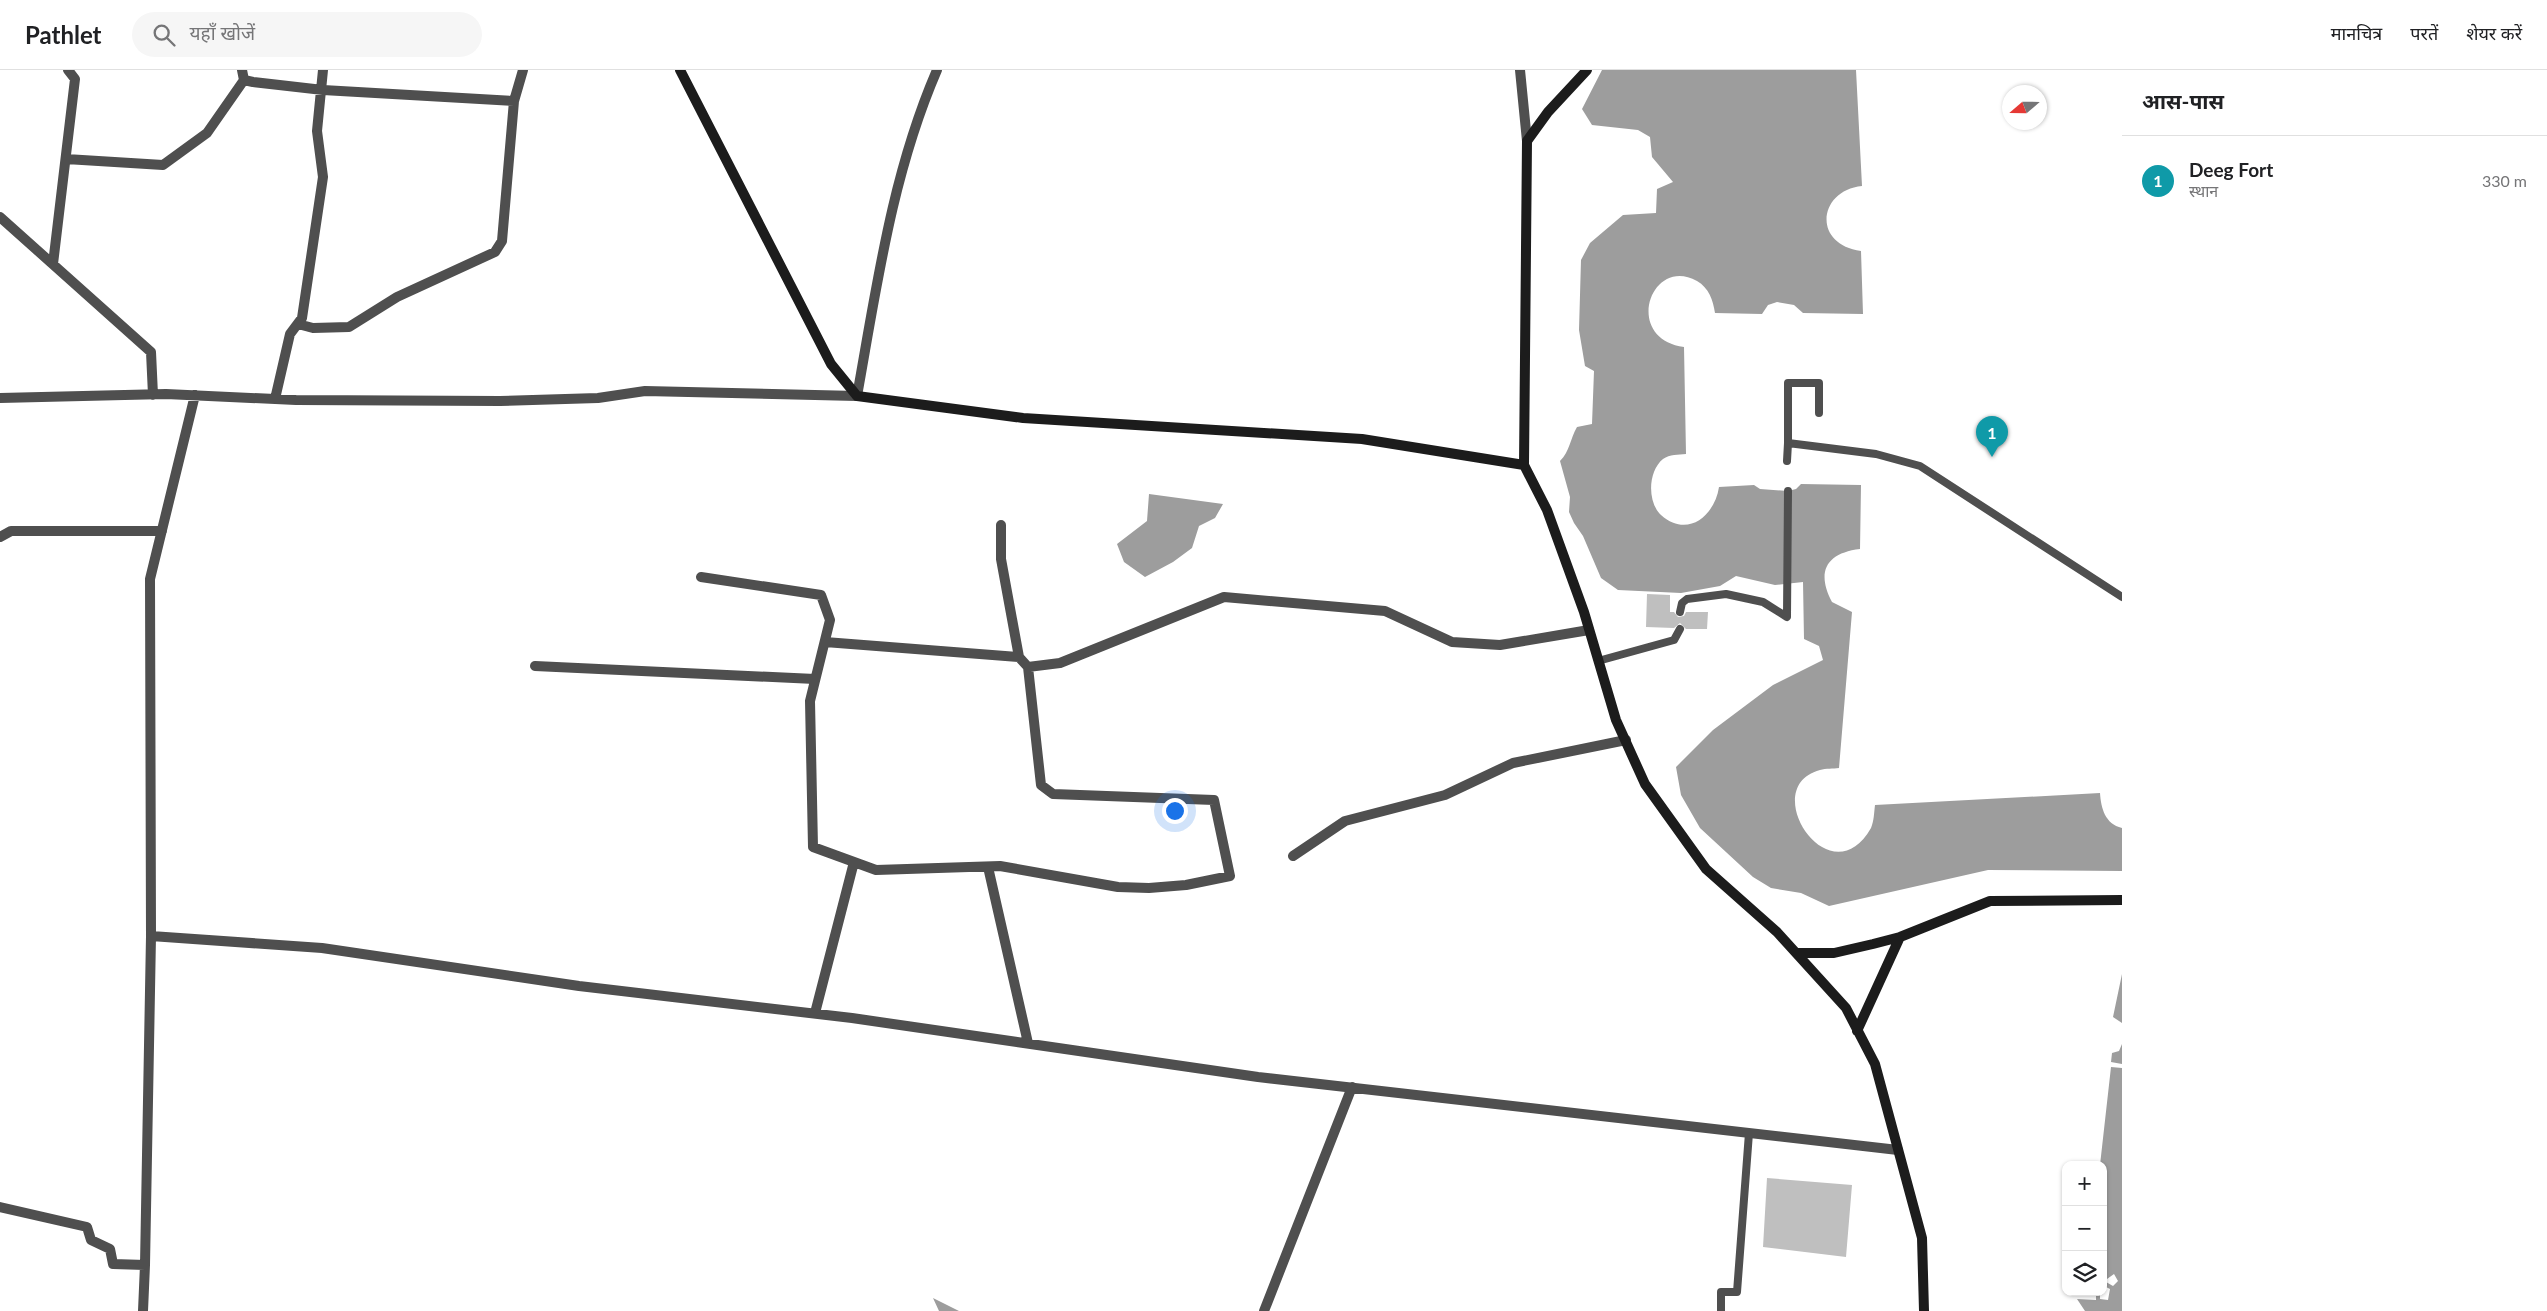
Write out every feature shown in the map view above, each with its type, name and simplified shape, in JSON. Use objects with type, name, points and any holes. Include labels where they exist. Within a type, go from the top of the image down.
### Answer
[{"type":"main road","points":[[680,70],[831,364],[857,396],[1023,418],[1362,439],[1524,465]]},
{"type":"main road","points":[[1587,70],[1548,112],[1527,141],[1524,465],[1546,510],[1589,630],[1616,720],[1645,784],[1706,869],[1777,932],[1846,1008],[1875,1064],[1922,1238],[1924,1311]]},
{"type":"main road","points":[[1796,954],[1834,954],[1900,936],[1990,901],[2122,900]]},
{"type":"main road","points":[[1858,1031],[1900,936]]},
{"type":"street","points":[[53,264],[75,79],[68,70]]},
{"type":"street","points":[[275,399],[290,334],[302,318],[323,177],[317,131],[323,90],[323,70]]},
{"type":"street","points":[[298,324],[313,328],[349,327],[396,297],[495,252],[502,241],[514,101],[522,70]]},
{"type":"street","points":[[0,398],[153,394],[275,399],[500,401],[598,398],[645,391],[857,396],[892,202],[921,105],[937,70]]},
{"type":"street","points":[[1520,70],[1527,141]]},
{"type":"street","points":[[66,159],[163,165],[206,134],[243,75],[323,90],[514,101]]},
{"type":"street","points":[[0,217],[151,352],[153,394]]},
{"type":"street","points":[[143,1311],[151,936],[150,579],[195,395]]},
{"type":"street","points":[[701,577],[821,595],[830,620],[810,701],[814,847],[876,870],[1000,866],[1118,886],[1149,888],[1186,885],[1230,876],[1214,800],[1053,794],[1041,785],[1028,667],[1019,657],[1001,559],[1001,525]]},
{"type":"street","points":[[0,536],[12,531],[162,531]]},
{"type":"street","points":[[1028,667],[1060,662],[1224,597],[1384,611],[1452,642],[1500,645],[1589,630]]},
{"type":"street","points":[[824,642],[1019,657]]},
{"type":"street","points":[[535,666],[816,679]]},
{"type":"street","points":[[1293,856],[1345,821],[1445,795],[1514,763],[1626,740]]},
{"type":"street","points":[[815,1013],[854,862]]},
{"type":"street","points":[[988,867],[1028,1043]]},
{"type":"street","points":[[151,936],[322,948],[579,986],[815,1013],[1258,1077],[1898,1150]]},
{"type":"street","points":[[1264,1311],[1352,1087]]},
{"type":"street","points":[[0,1207],[87,1227],[91,1240],[110,1249],[113,1264],[145,1266]]},
{"type":"lane","points":[[1787,461],[1788,383],[1819,383],[1819,413]]},
{"type":"lane","points":[[1788,443],[1876,454],[1920,466],[2122,597]]},
{"type":"lane","points":[[1680,612],[1682,604],[1687,599],[1726,594],[1763,602],[1787,617],[1788,494]]},
{"type":"lane","points":[[1598,661],[1674,640],[1680,628]]},
{"type":"lane","points":[[1721,1311],[1721,1292],[1737,1292],[1749,1133]]},
{"type":"shaded area","points":[[1602,70],[1856,70],[1862,186],[1848,190],[1837,197],[1830,206],[1827,217],[1828,228],[1834,238],[1845,246],[1861,251],[1863,314],[1803,313],[1794,305],[1777,302],[1768,305],[1762,314],[1715,313],[1712,299],[1705,287],[1697,281],[1681,276],[1667,279],[1656,288],[1650,301],[1649,315],[1653,329],[1665,341],[1684,347],[1686,454],[1666,457],[1658,464],[1654,471],[1651,487],[1653,502],[1661,515],[1671,522],[1681,525],[1699,520],[1712,507],[1719,487],[1754,485],[1760,489],[1788,491],[1796,489],[1801,484],[1861,485],[1860,549],[1839,555],[1827,566],[1825,573],[1827,591],[1832,602],[1852,612],[1839,768],[1820,770],[1802,780],[1795,796],[1797,815],[1806,832],[1820,846],[1837,852],[1854,847],[1871,828],[1875,805],[2100,793],[2105,815],[2112,823],[2122,828],[2122,871],[1988,870],[1829,906],[1801,893],[1771,888],[1753,877],[1700,828],[1681,795],[1676,767],[1713,730],[1773,685],[1823,660],[1819,646],[1804,639],[1803,582],[1775,585],[1736,576],[1720,586],[1681,593],[1618,590],[1601,578],[1583,536],[1569,512],[1570,497],[1560,461],[1566,453],[1577,427],[1592,424],[1594,371],[1585,366],[1579,330],[1581,260],[1590,243],[1623,215],[1656,213],[1657,189],[1673,182],[1652,157],[1650,137],[1638,130],[1592,125],[1582,109]]},
{"type":"shaded area","points":[[1149,494],[1223,504],[1215,518],[1199,526],[1192,548],[1173,562],[1145,577],[1124,562],[1117,544],[1147,521]]},
{"type":"shaded area","points":[[2122,974],[2122,1023],[2113,1017]]},
{"type":"shaded area","points":[[2122,1044],[2122,1064],[2111,1062],[2112,1053],[2119,1051]]},
{"type":"shaded area","points":[[2111,1067],[2122,1068],[2122,1311],[2085,1311],[2077,1299],[2096,1300],[2096,1296],[2100,1296],[2100,1299],[2108,1300],[2110,1289],[2107,1288],[2107,1283],[2113,1286],[2118,1281],[2114,1274],[2107,1279],[2107,1161],[2100,1161]]},
{"type":"shaded area","points":[[933,1298],[959,1311],[939,1311]]},
{"type":"building","points":[[1647,594],[1670,595],[1670,612],[1674,612],[1678,617],[1684,616],[1686,612],[1708,612],[1707,629],[1686,629],[1680,623],[1674,628],[1646,627]]},
{"type":"building","points":[[1767,1178],[1852,1185],[1846,1257],[1763,1247]]},
{"type":"place","name":"Deeg Fort","points":[[1992,457]]}]
